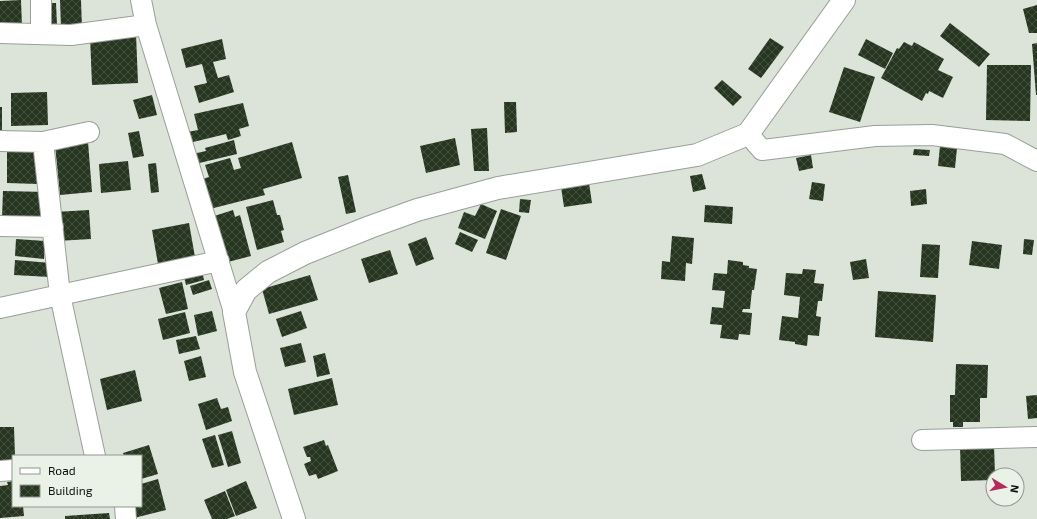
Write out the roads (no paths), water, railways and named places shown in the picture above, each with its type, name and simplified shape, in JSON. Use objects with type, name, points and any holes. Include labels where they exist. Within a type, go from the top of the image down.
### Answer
[{"type":"main road","points":[[294,519],[245,372],[234,312],[246,290],[268,272],[305,253],[417,210],[498,188],[697,155],[748,134],[844,0]]},
{"type":"street","points":[[40,0],[41,34]]},
{"type":"street","points":[[141,0],[146,25],[234,312]]},
{"type":"street","points":[[0,33],[71,35],[146,25]]},
{"type":"street","points":[[0,141],[43,142],[89,132]]},
{"type":"street","points":[[748,134],[762,150],[875,136],[932,135],[1005,144],[1037,161]]},
{"type":"street","points":[[43,142],[60,295],[96,455]]},
{"type":"street","points":[[0,226],[53,227]]},
{"type":"street","points":[[0,308],[219,261]]},
{"type":"street","points":[[922,440],[1037,437]]},
{"type":"street","points":[[0,471],[12,470]]},
{"type":"street","points":[[125,507],[126,519]]}]
